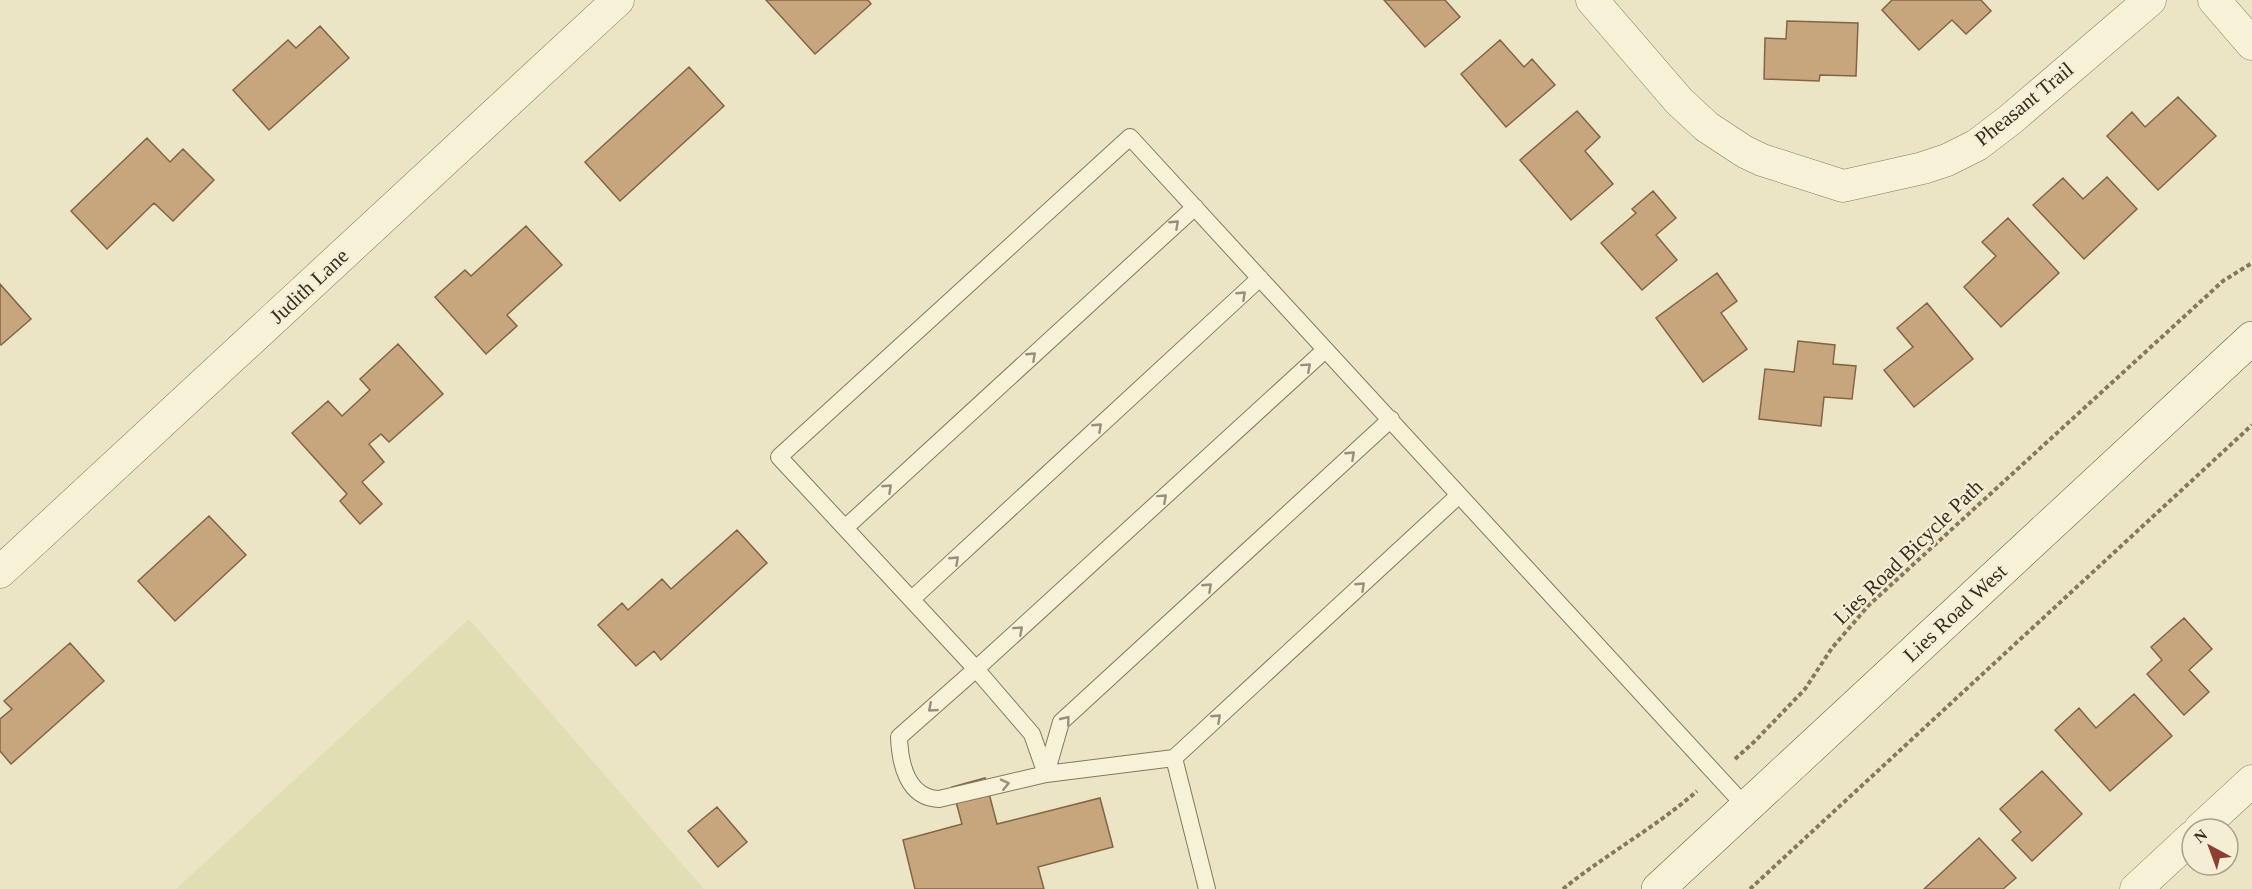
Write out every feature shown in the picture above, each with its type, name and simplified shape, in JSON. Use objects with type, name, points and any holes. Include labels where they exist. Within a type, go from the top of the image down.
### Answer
[{"type":"street","name":"Judith Lane","points":[[0,572],[618,0]]},
{"type":"street","name":"Pheasant Trail","points":[[1592,0],[1679,101],[1707,128],[1762,160],[1843,186],[1923,168],[1947,160],[1977,145],[2011,119],[2150,0]]},
{"type":"street","points":[[2214,0],[2252,44]]},
{"type":"street","name":"Lies Road West","points":[[1658,889],[2252,338]]},
{"type":"street","points":[[2213,817],[2252,781]]},
{"type":"street","points":[[2136,889],[2180,848]]},
{"type":"lane","points":[[1046,774],[1032,734],[976,669],[779,457],[1130,137],[1746,807]]},
{"type":"lane","points":[[845,528],[1195,207]]},
{"type":"lane","points":[[912,599],[1260,278]]},
{"type":"lane","points":[[1325,350],[976,669],[899,736],[901,757],[911,785],[928,799],[939,799],[1046,774],[1174,758],[1458,496]]},
{"type":"lane","points":[[1046,774],[1061,722],[1391,419]]},
{"type":"lane","points":[[1174,758],[1207,889]]},
{"type":"path","name":"Lies Road Bicycle Path","points":[[1563,889],[1584,872],[1677,809],[1755,741],[1805,689],[1832,648],[1869,605],[2223,281],[2252,263]]},
{"type":"path","points":[[1750,889],[2252,425]]},
{"type":"green space","points":[[469,619],[704,889],[176,889]]},
{"type":"building","points":[[766,0],[868,0],[871,4],[815,54]]},
{"type":"building","points":[[1384,0],[1445,0],[1460,17],[1425,47]]},
{"type":"building","points":[[1892,0],[1981,0],[1991,11],[1966,34],[1952,20],[1919,50],[1882,10]]},
{"type":"building","points":[[1787,21],[1858,23],[1856,76],[1820,75],[1819,81],[1764,79],[1765,38],[1786,39]]},
{"type":"building","points":[[320,26],[349,58],[269,130],[233,90],[288,40],[296,48]]},
{"type":"building","points":[[1500,40],[1524,67],[1532,59],[1555,85],[1506,127],[1461,74]]},
{"type":"building","points":[[689,67],[724,106],[620,201],[585,162]]},
{"type":"building","points":[[2178,97],[2216,136],[2158,190],[2107,136],[2132,112],[2145,127]]},
{"type":"building","points":[[1577,111],[1600,137],[1585,151],[1613,184],[1571,220],[1520,160]]},
{"type":"building","points":[[147,138],[170,162],[183,149],[214,180],[173,221],[154,203],[107,249],[71,211]]},
{"type":"building","points":[[2107,177],[2137,209],[2084,259],[2033,205],[2063,178],[2083,199]]},
{"type":"building","points":[[1653,191],[1676,218],[1656,235],[1677,260],[1642,290],[1601,243],[1636,213],[1632,209]]},
{"type":"building","points":[[2008,218],[2059,273],[2001,327],[1964,287],[1996,256],[1982,242]]},
{"type":"building","points":[[526,226],[562,265],[507,315],[517,326],[486,354],[435,297],[465,270],[471,276]]},
{"type":"building","points":[[1717,273],[1737,301],[1721,313],[1747,349],[1703,382],[1656,318]]},
{"type":"building","points":[[0,284],[31,319],[1,345],[0,344]]},
{"type":"building","points":[[1927,303],[1973,359],[1914,407],[1884,370],[1913,347],[1897,328]]},
{"type":"building","points":[[1798,341],[1835,345],[1833,364],[1856,366],[1852,399],[1824,397],[1821,426],[1759,419],[1765,369],[1794,372]]},
{"type":"building","points":[[398,344],[443,394],[389,442],[381,434],[369,444],[384,462],[362,482],[382,504],[360,524],[340,501],[347,494],[292,433],[328,401],[342,416],[370,390],[360,379]]},
{"type":"building","points":[[209,516],[246,555],[175,621],[138,581]]},
{"type":"building","points":[[737,530],[767,563],[661,660],[654,651],[636,666],[598,625],[622,603],[628,610],[662,579],[671,589]]},
{"type":"building","points":[[2184,618],[2212,649],[2189,670],[2209,692],[2184,715],[2147,674],[2162,660],[2151,647]]},
{"type":"building","points":[[70,643],[104,681],[11,764],[0,751],[0,719],[12,709],[4,701]]},
{"type":"building","points":[[2134,694],[2172,736],[2110,791],[2055,730],[2079,708],[2096,728]]},
{"type":"building","points":[[2042,771],[2082,814],[2032,861],[2012,840],[2021,832],[2000,809]]},
{"type":"building","points":[[985,778],[997,824],[1100,798],[1113,847],[1038,867],[1044,889],[915,889],[903,840],[962,824],[952,787]]},
{"type":"building","points":[[717,807],[747,842],[718,867],[688,831]]},
{"type":"building","points":[[1979,838],[2016,878],[2003,889],[1924,889]]}]
